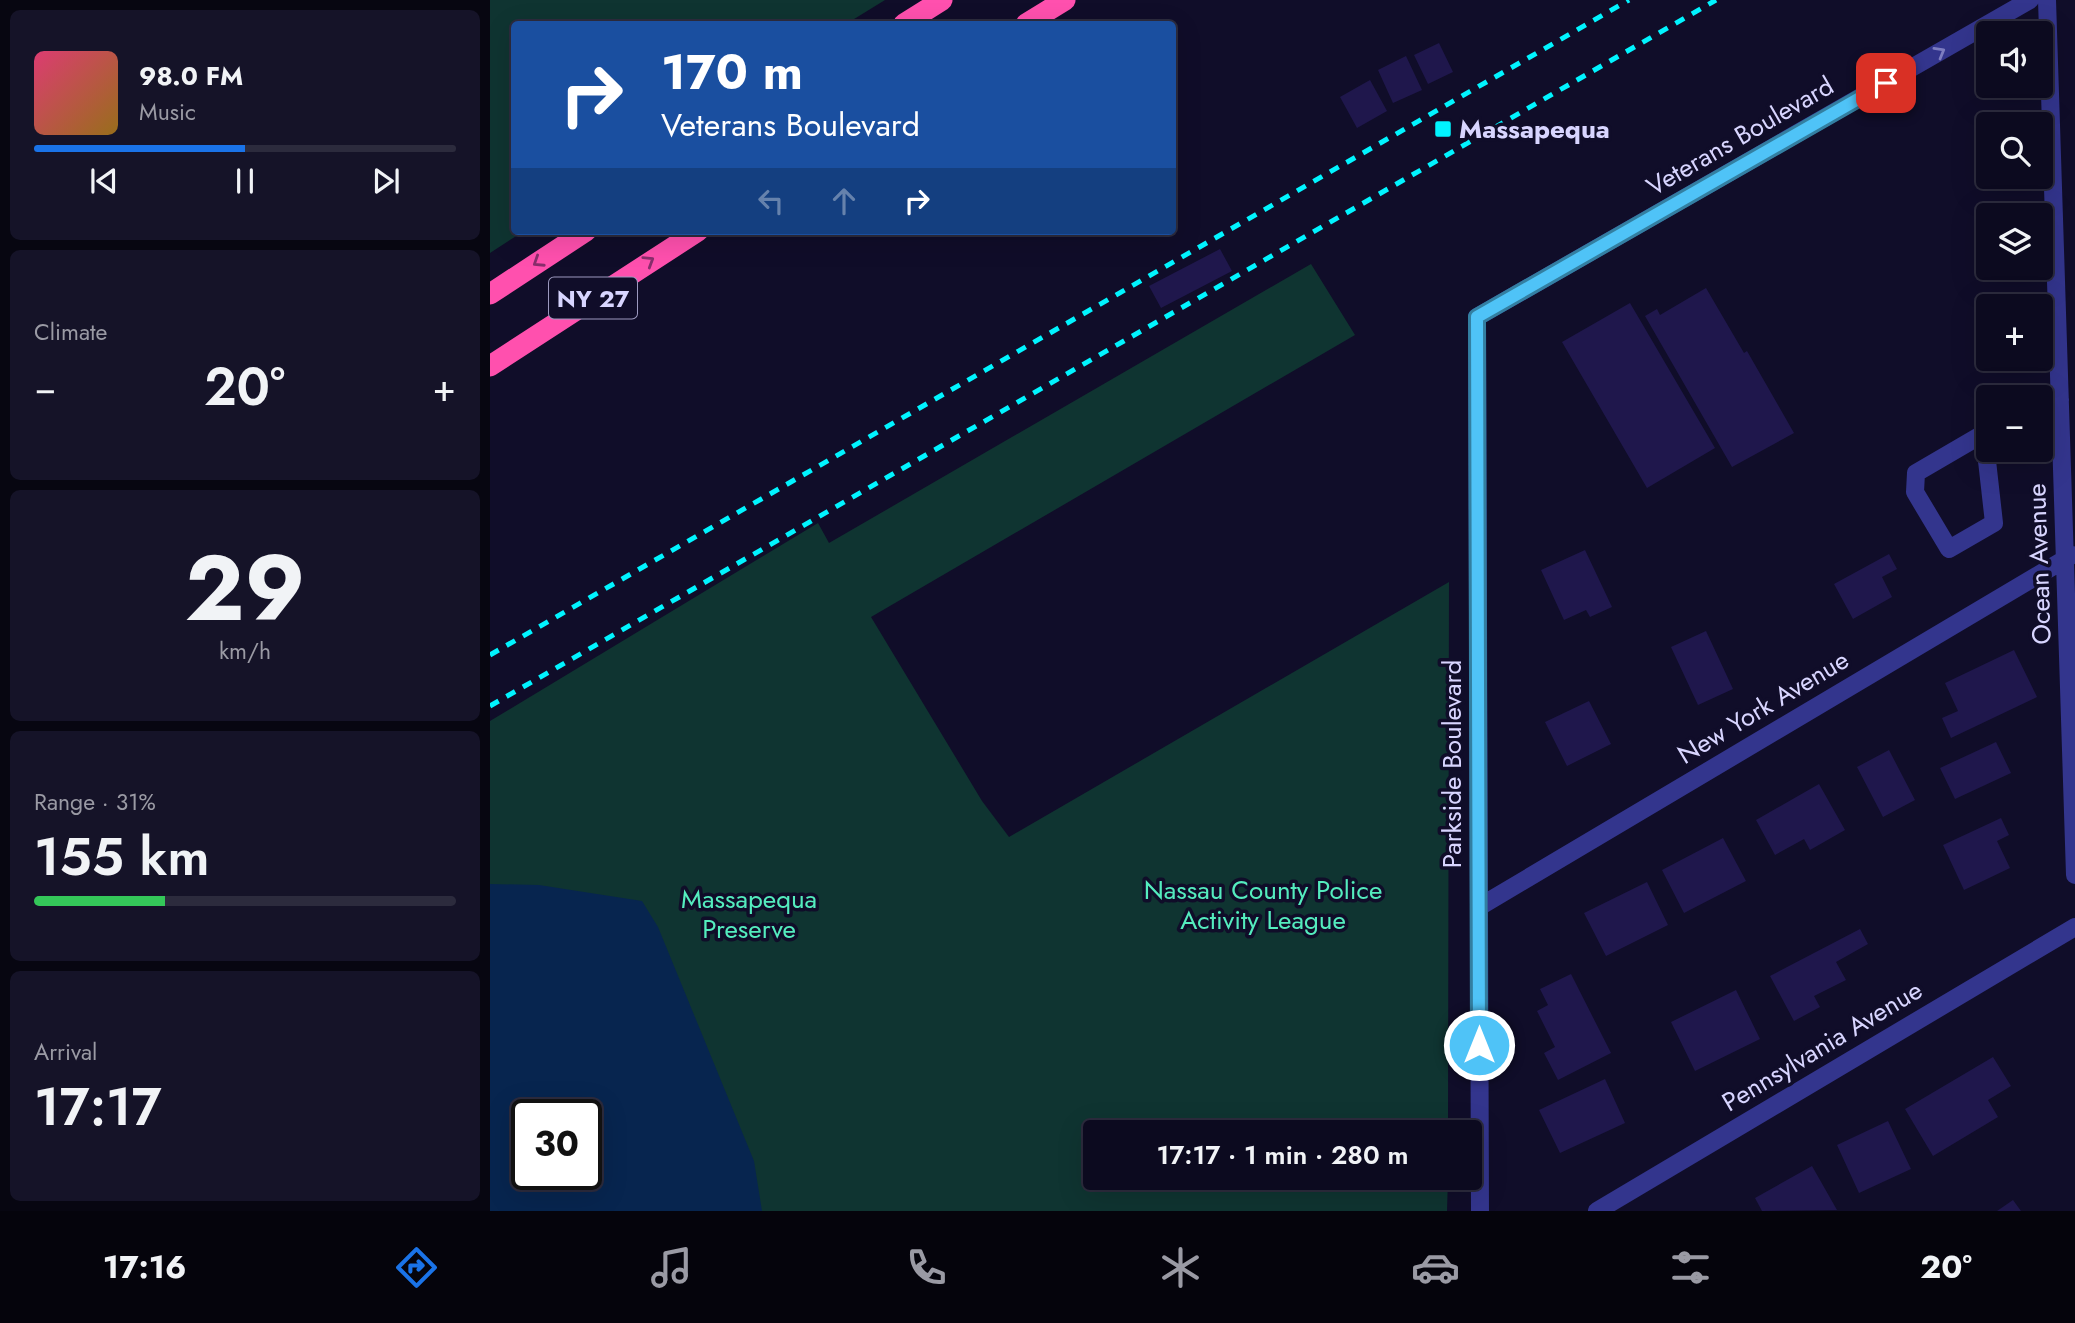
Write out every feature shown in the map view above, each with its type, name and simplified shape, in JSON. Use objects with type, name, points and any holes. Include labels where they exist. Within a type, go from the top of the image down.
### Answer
[{"type":"highway","points":[[909,21],[942,0]]},
{"type":"highway","points":[[1031,21],[1065,0]]},
{"type":"highway","name":"NY 27","points":[[490,294],[580,235]]},
{"type":"highway","name":"NY 27","points":[[490,366],[692,235]]},
{"type":"street","name":"Veterans Boulevard","points":[[1477,317],[2030,0]]},
{"type":"street","name":"Ocean Avenue","points":[[2047,0],[2060,400],[2070,556],[2075,875]]},
{"type":"street","name":"Parkside Boulevard","points":[[1477,317],[1480,1211]]},
{"type":"street","points":[[2053,402],[2060,400]]},
{"type":"street","points":[[1986,432],[1994,523],[1949,550],[1915,492],[1916,473],[1986,432]]},
{"type":"street","name":"New York Avenue","points":[[1479,907],[2070,556]]},
{"type":"street","name":"Pennsylvania Avenue","points":[[1597,1211],[2075,927]]},
{"type":"green space","points":[[490,0],[885,0],[851,21],[511,21],[511,235],[518,235],[490,253]]},
{"type":"green space","name":"Massapequa Preserve","points":[[1311,264],[1355,335],[871,617],[982,801],[1009,837],[1449,582],[1448,1120],[1083,1120],[1083,1190],[1448,1190],[1447,1211],[490,1211],[490,721],[818,523],[829,543]]},
{"type":"water","points":[[490,884],[539,885],[642,901],[658,927],[754,1161],[762,1211],[490,1211]]},
{"type":"building","points":[[1439,43],[1453,72],[1428,84],[1414,55]]},
{"type":"building","points":[[1406,56],[1422,90],[1393,103],[1378,70]]},
{"type":"building","points":[[1370,80],[1387,111],[1357,128],[1340,97]]},
{"type":"building","points":[[1220,249],[1232,271],[1161,308],[1149,286]]},
{"type":"building","points":[[1706,288],[1744,353],[1747,351],[1794,433],[1732,467],[1645,316],[1657,309],[1660,315]]},
{"type":"building","points":[[1630,303],[1715,448],[1647,488],[1562,342]]},
{"type":"building","points":[[1585,550],[1612,607],[1590,617],[1586,610],[1564,620],[1541,570]]},
{"type":"building","points":[[1889,554],[1897,569],[1882,577],[1892,597],[1853,619],[1834,584]]},
{"type":"building","points":[[1706,631],[1733,689],[1698,705],[1671,647]]},
{"type":"building","points":[[2014,650],[2037,697],[1951,738],[1942,718],[1958,711],[1945,683]]},
{"type":"building","points":[[1589,701],[1611,744],[1567,766],[1545,722]]},
{"type":"building","points":[[1996,742],[2011,773],[1955,799],[1940,768]]},
{"type":"building","points":[[1889,750],[1915,800],[1883,817],[1857,767]]},
{"type":"building","points":[[1819,784],[1845,830],[1810,850],[1804,839],[1775,855],[1756,820]]},
{"type":"building","points":[[2001,818],[2009,835],[1997,841],[2010,868],[1964,890],[1943,845]]},
{"type":"building","points":[[1723,838],[1746,881],[1684,913],[1662,870]]},
{"type":"building","points":[[1647,882],[1668,925],[1606,956],[1584,913]]},
{"type":"building","points":[[1860,929],[1868,944],[1836,962],[1846,980],[1814,996],[1820,1007],[1794,1021],[1770,976]]},
{"type":"building","points":[[1571,974],[1611,1053],[1558,1080],[1544,1053],[1555,1047],[1537,1011],[1548,1005],[1540,989]]},
{"type":"building","points":[[1736,990],[1760,1039],[1695,1071],[1671,1022]]},
{"type":"building","points":[[1993,1057],[2011,1086],[1988,1100],[1998,1117],[1933,1156],[1905,1109]]},
{"type":"building","points":[[1605,1079],[1625,1123],[1560,1153],[1539,1110]]},
{"type":"building","points":[[1888,1121],[1911,1169],[1859,1193],[1837,1145]]},
{"type":"building","points":[[1812,1166],[1837,1210],[1762,1211],[1755,1198]]},
{"type":"building","points":[[2013,1200],[2021,1211],[1997,1211]]},
{"type":"railway","points":[[490,655],[1629,0]]},
{"type":"railway","points":[[490,706],[1716,0]]},
{"type":"place","name":"Massapequa","points":[[1443,129]]},
{"type":"route","points":[[1479,1045],[1477,317],[1886,83]]},
{"type":"park label","name":"Nassau County Police Activity League","points":[[1263,905]]}]
